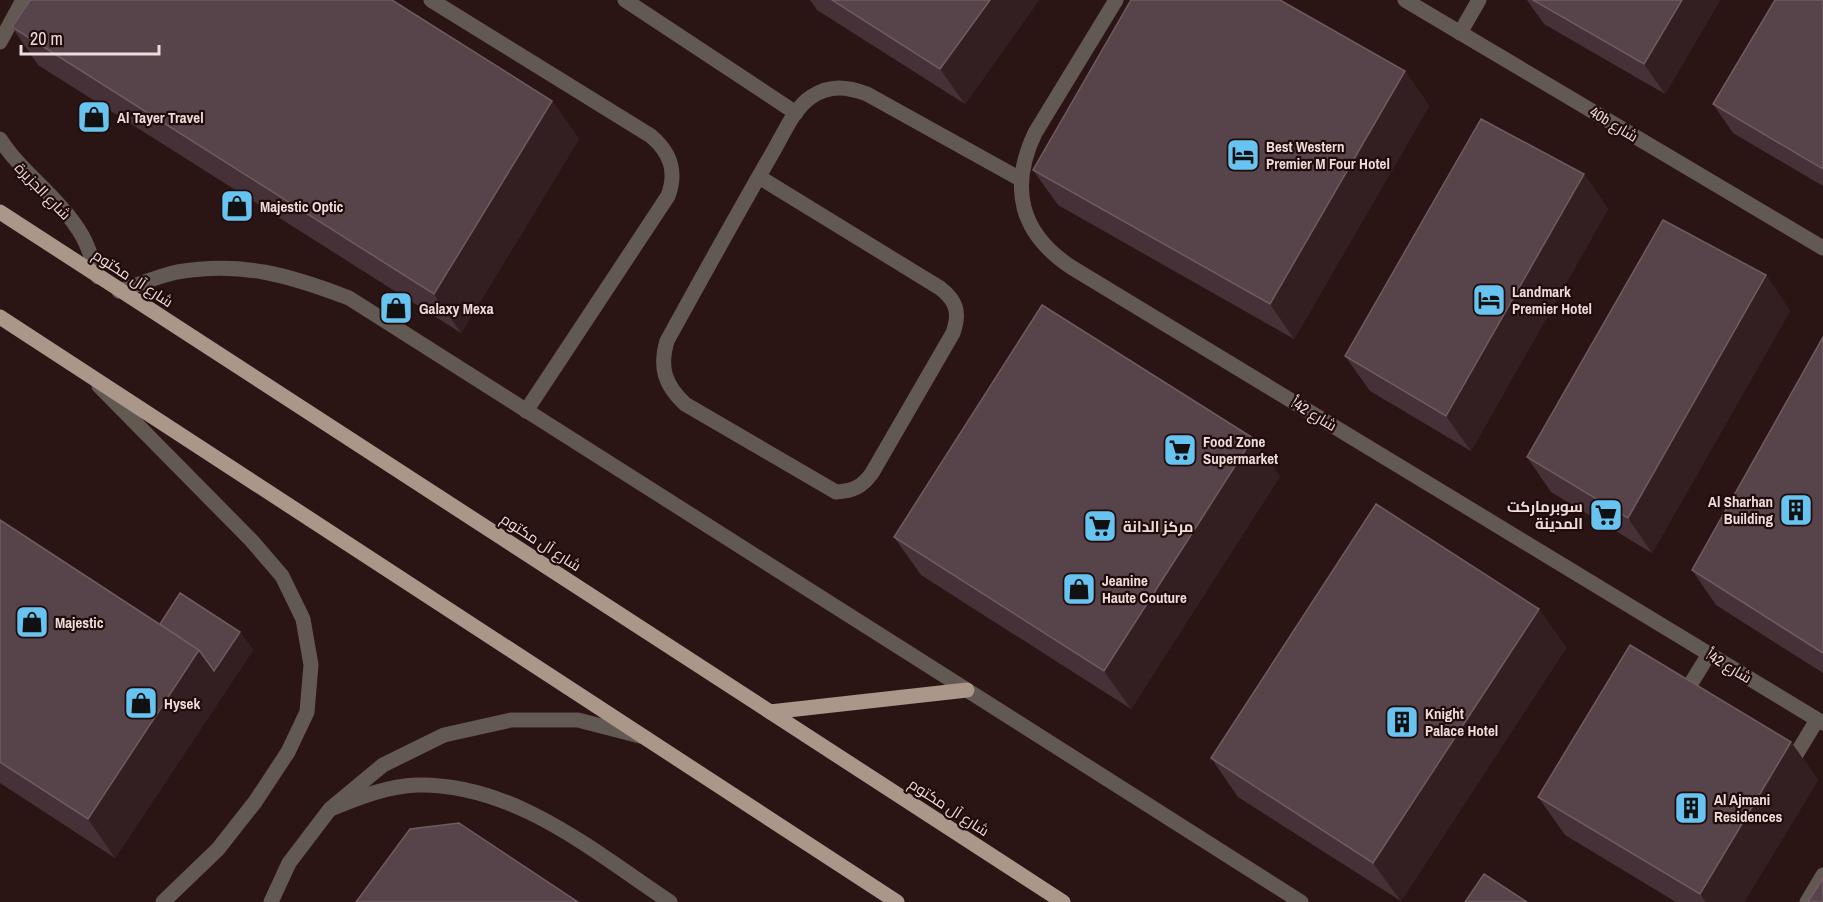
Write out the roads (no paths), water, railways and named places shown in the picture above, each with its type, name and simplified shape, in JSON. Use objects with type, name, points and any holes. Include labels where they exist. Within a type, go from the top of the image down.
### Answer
[{"type":"main road","name":"شارع آل مكتوم","points":[[0,212],[1063,902]]},
{"type":"main road","points":[[0,317],[897,902]]},
{"type":"main road","points":[[770,712],[967,690]]},
{"type":"street","points":[[0,42],[23,0]]},
{"type":"street","points":[[431,0],[651,136],[669,157],[672,183],[668,196],[526,411]]},
{"type":"street","points":[[625,0],[796,113]]},
{"type":"street","name":"شارع 42أ","points":[[1116,0],[1024,155],[1020,179],[1022,203],[1031,227],[1055,256],[1820,722]]},
{"type":"street","name":"40b شارع","points":[[1404,0],[1823,248]]},
{"type":"street","points":[[1460,33],[1479,0]]},
{"type":"street","points":[[759,177],[940,288],[951,296],[957,308],[957,321],[953,333],[872,473],[863,485],[851,492],[836,492],[823,487],[685,404],[672,392],[664,376],[662,358],[667,341],[759,177],[796,113],[810,98],[828,88],[848,87],[867,94],[1020,179]]},
{"type":"street","name":"شارع الجزيرة","points":[[0,139],[13,159],[60,205],[77,227],[89,250],[98,277]]},
{"type":"street","points":[[119,291],[176,273],[235,268],[293,277],[349,298],[1301,902]]},
{"type":"street","points":[[84,371],[251,540],[282,576],[303,619],[311,665],[307,712],[288,752],[255,802],[218,849],[164,902]]},
{"type":"street","points":[[1682,698],[1709,654]]},
{"type":"street","points":[[271,902],[289,863],[330,809],[383,765],[444,735],[511,720],[578,720],[645,737]]},
{"type":"street","points":[[1791,763],[1820,722]]},
{"type":"street","points":[[330,809],[372,793],[415,785],[460,787],[503,799],[542,819],[670,902]]},
{"type":"street","points":[[1807,902],[1823,875]]},
{"type":"place","name":"Al Tayer Travel","points":[[94,117]]},
{"type":"place","name":"Best Western Premier M Four Hotel","points":[[1243,155]]},
{"type":"place","name":"Majestic Optic","points":[[237,206]]},
{"type":"place","name":"Landmark Premier Hotel","points":[[1489,300]]},
{"type":"place","name":"Galaxy Mexa","points":[[396,308]]},
{"type":"place","name":"Food Zone Supermarket","points":[[1180,450]]},
{"type":"place","name":"Al Sharhan Building","points":[[1796,510]]},
{"type":"place","name":"سوبرماركت المدينة","points":[[1606,515]]},
{"type":"place","name":"مركز الدانة","points":[[1100,526]]},
{"type":"place","name":"Jeanine Haute Couture","points":[[1079,589]]},
{"type":"place","name":"Majestic","points":[[32,622]]},
{"type":"place","name":"Hysek","points":[[141,703]]},
{"type":"place","name":"Knight Palace Hotel","points":[[1402,722]]},
{"type":"place","name":"Al Ajmani Residences","points":[[1691,808]]}]
